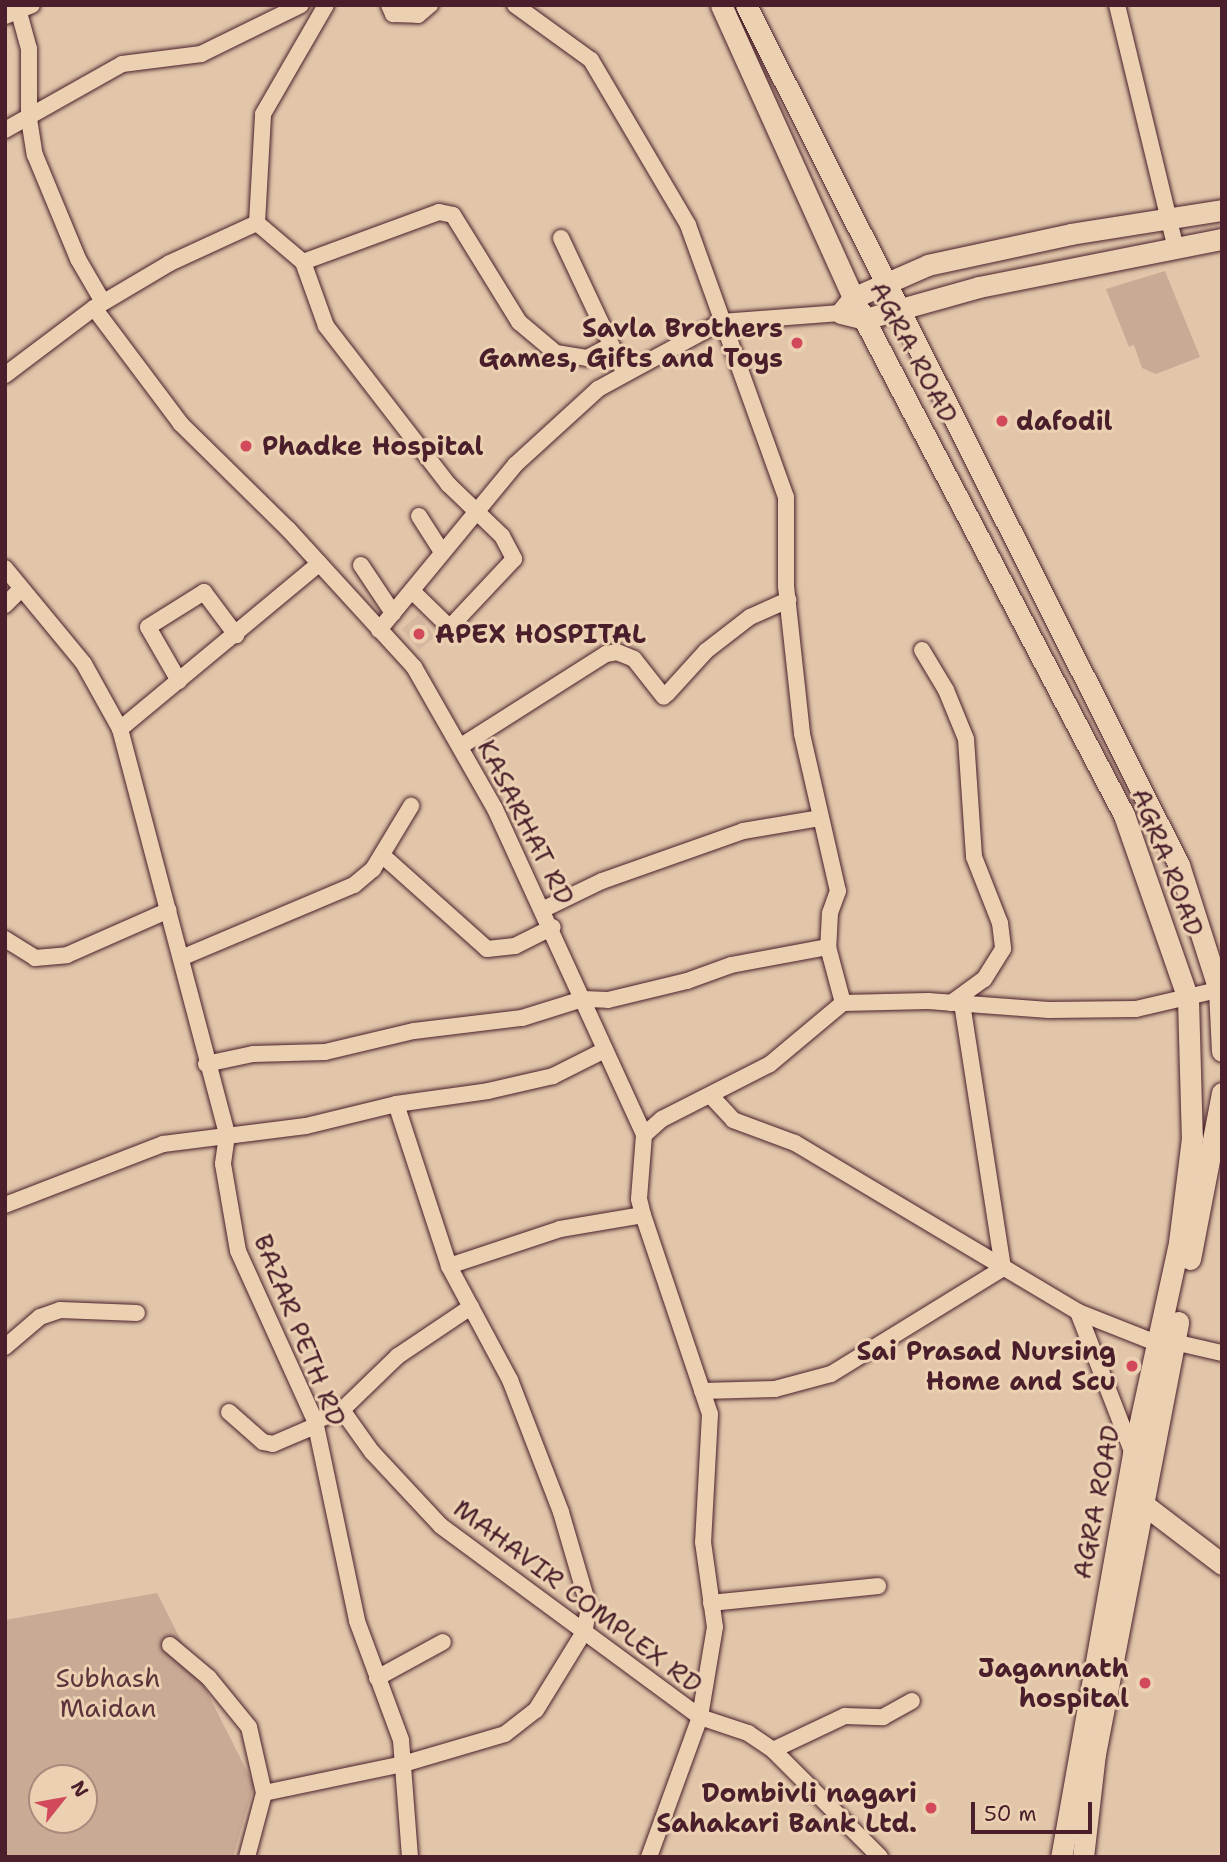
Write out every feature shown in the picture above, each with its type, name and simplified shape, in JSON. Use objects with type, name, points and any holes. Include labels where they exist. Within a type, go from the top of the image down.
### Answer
[{"type":"main road","name":"AGRA ROAD","points":[[721,5],[847,306],[865,319],[1124,815],[1188,999],[1192,1138],[1166,1343],[1133,1454],[1135,1497],[1095,1754],[1083,1857]]},
{"type":"main road","name":"AGRA ROAD","points":[[746,5],[897,311],[1119,740],[1179,865],[1220,989],[1222,1051]]},
{"type":"main road","points":[[847,306],[883,283],[928,265],[1071,234],[1222,210]]},
{"type":"main road","points":[[1071,234],[1075,266]]},
{"type":"main road","points":[[865,319],[954,292],[1222,239]]},
{"type":"main road","name":"AGRA ROAD","points":[[1061,1857],[1166,1343],[1222,1093]]},
{"type":"main road","points":[[1135,1497],[1222,1564]]},
{"type":"street","points":[[5,130],[122,64],[201,54],[302,5]]},
{"type":"street","points":[[257,223],[263,114],[326,5]]},
{"type":"street","points":[[389,5],[393,14],[418,15],[430,5]]},
{"type":"street","points":[[515,5],[591,60],[688,225],[721,322],[748,385],[786,497],[788,600],[802,734],[838,891],[830,913],[828,947],[843,1003]]},
{"type":"street","points":[[1117,5],[1176,248]]},
{"type":"street","name":"KASARHAT RD","points":[[18,9],[29,49],[29,118],[35,155],[99,305],[181,424],[414,667],[461,746],[553,927],[643,1135]]},
{"type":"street","points":[[303,262],[439,212],[453,215],[519,322],[556,353],[587,358],[611,345]]},
{"type":"street","points":[[257,223],[303,262],[326,326],[474,512],[502,536],[513,563],[453,624],[446,625],[412,590]]},
{"type":"street","points":[[5,375],[99,305],[170,263],[257,223]]},
{"type":"street","points":[[561,238],[624,372]]},
{"type":"street","points":[[379,630],[516,464],[598,389],[624,372],[721,322],[847,306]]},
{"type":"street","points":[[419,516],[442,552]]},
{"type":"street","points":[[120,729],[318,564]]},
{"type":"street","points":[[361,565],[393,613]]},
{"type":"street","name":"BAZAR PETH RD","points":[[5,568],[85,664],[120,729],[169,909],[206,1064],[227,1135],[223,1164],[238,1251],[315,1424],[339,1554],[377,1678],[401,1740],[410,1857]]},
{"type":"street","points":[[5,605],[21,589]]},
{"type":"street","points":[[179,681],[148,627],[204,593],[236,635]]},
{"type":"street","points":[[461,746],[606,654],[617,652],[634,659],[665,696],[733,631],[788,600]]},
{"type":"street","points":[[922,650],[946,690],[966,739],[974,857],[1000,923],[1003,949],[984,979],[957,1004]]},
{"type":"street","points":[[181,958],[354,885],[382,855],[411,806]]},
{"type":"street","points":[[544,909],[602,881],[743,831],[821,818]]},
{"type":"street","points":[[382,855],[487,948],[515,946],[553,927]]},
{"type":"street","points":[[5,939],[35,958],[66,955],[169,909]]},
{"type":"street","points":[[206,1064],[253,1054],[325,1052],[414,1031],[522,1018],[583,999],[608,1000],[731,965],[828,947]]},
{"type":"street","points":[[643,1135],[662,1119],[711,1096],[770,1063],[843,1003],[957,1004],[1049,1010],[1136,1009],[1188,999],[1220,989]]},
{"type":"street","points":[[957,1004],[1003,1268]]},
{"type":"street","points":[[5,1205],[163,1144],[306,1126],[396,1104],[443,1100],[553,1076],[605,1050]]},
{"type":"street","points":[[711,1096],[733,1120],[795,1143],[1078,1312],[1166,1343],[1222,1353]]},
{"type":"street","points":[[264,1793],[402,1764],[505,1734],[536,1710],[584,1632],[589,1608],[561,1512],[510,1380],[449,1266],[396,1104]]},
{"type":"street","name":"MAHAVIR COMPLEX RD","points":[[342,1410],[372,1452],[441,1526],[700,1717],[715,1627],[703,1542],[710,1414],[639,1199],[643,1135]]},
{"type":"street","points":[[449,1266],[560,1229],[643,1214]]},
{"type":"street","points":[[702,1391],[775,1389],[831,1374],[1003,1268]]},
{"type":"street","points":[[229,1412],[263,1442],[273,1444],[342,1410],[398,1356],[471,1307]]},
{"type":"street","points":[[5,1347],[40,1317],[60,1310],[137,1313]]},
{"type":"street","points":[[1078,1312],[1133,1454]]},
{"type":"street","points":[[711,1603],[878,1586]]},
{"type":"street","points":[[377,1678],[443,1642]]},
{"type":"street","points":[[170,1645],[209,1678],[249,1727],[264,1793],[247,1857]]},
{"type":"street","points":[[774,1750],[845,1716],[883,1717],[912,1701]]},
{"type":"street","points":[[649,1857],[700,1717],[748,1733],[774,1750],[880,1857]]},
{"type":"shaded area","name":"APEX HOSPITAL","points":[[418,615],[426,624],[420,629],[428,628],[435,637],[419,650],[402,629]]},
{"type":"green space","points":[[1165,271],[1200,357],[1156,374],[1142,368],[1134,345],[1129,347],[1106,289]]},
{"type":"green space","name":"Subhash Maidan","points":[[157,1593],[254,1785],[233,1857],[5,1857],[5,1620]]},
{"type":"place","name":"Savla Brothers Games, Gifts and Toys","points":[[797,343]]},
{"type":"place","name":"dafodil","points":[[1002,421]]},
{"type":"place","name":"Phadke Hospital","points":[[246,446]]},
{"type":"place","name":"APEX HOSPITAL","points":[[419,634]]},
{"type":"place","name":"Sai Prasad Nursing Home and Scu","points":[[1132,1366]]},
{"type":"place","name":"Jagannath hospital","points":[[1145,1683]]},
{"type":"place","name":"Dombivli nagari Sahakari Bank Ltd.","points":[[931,1808]]}]
